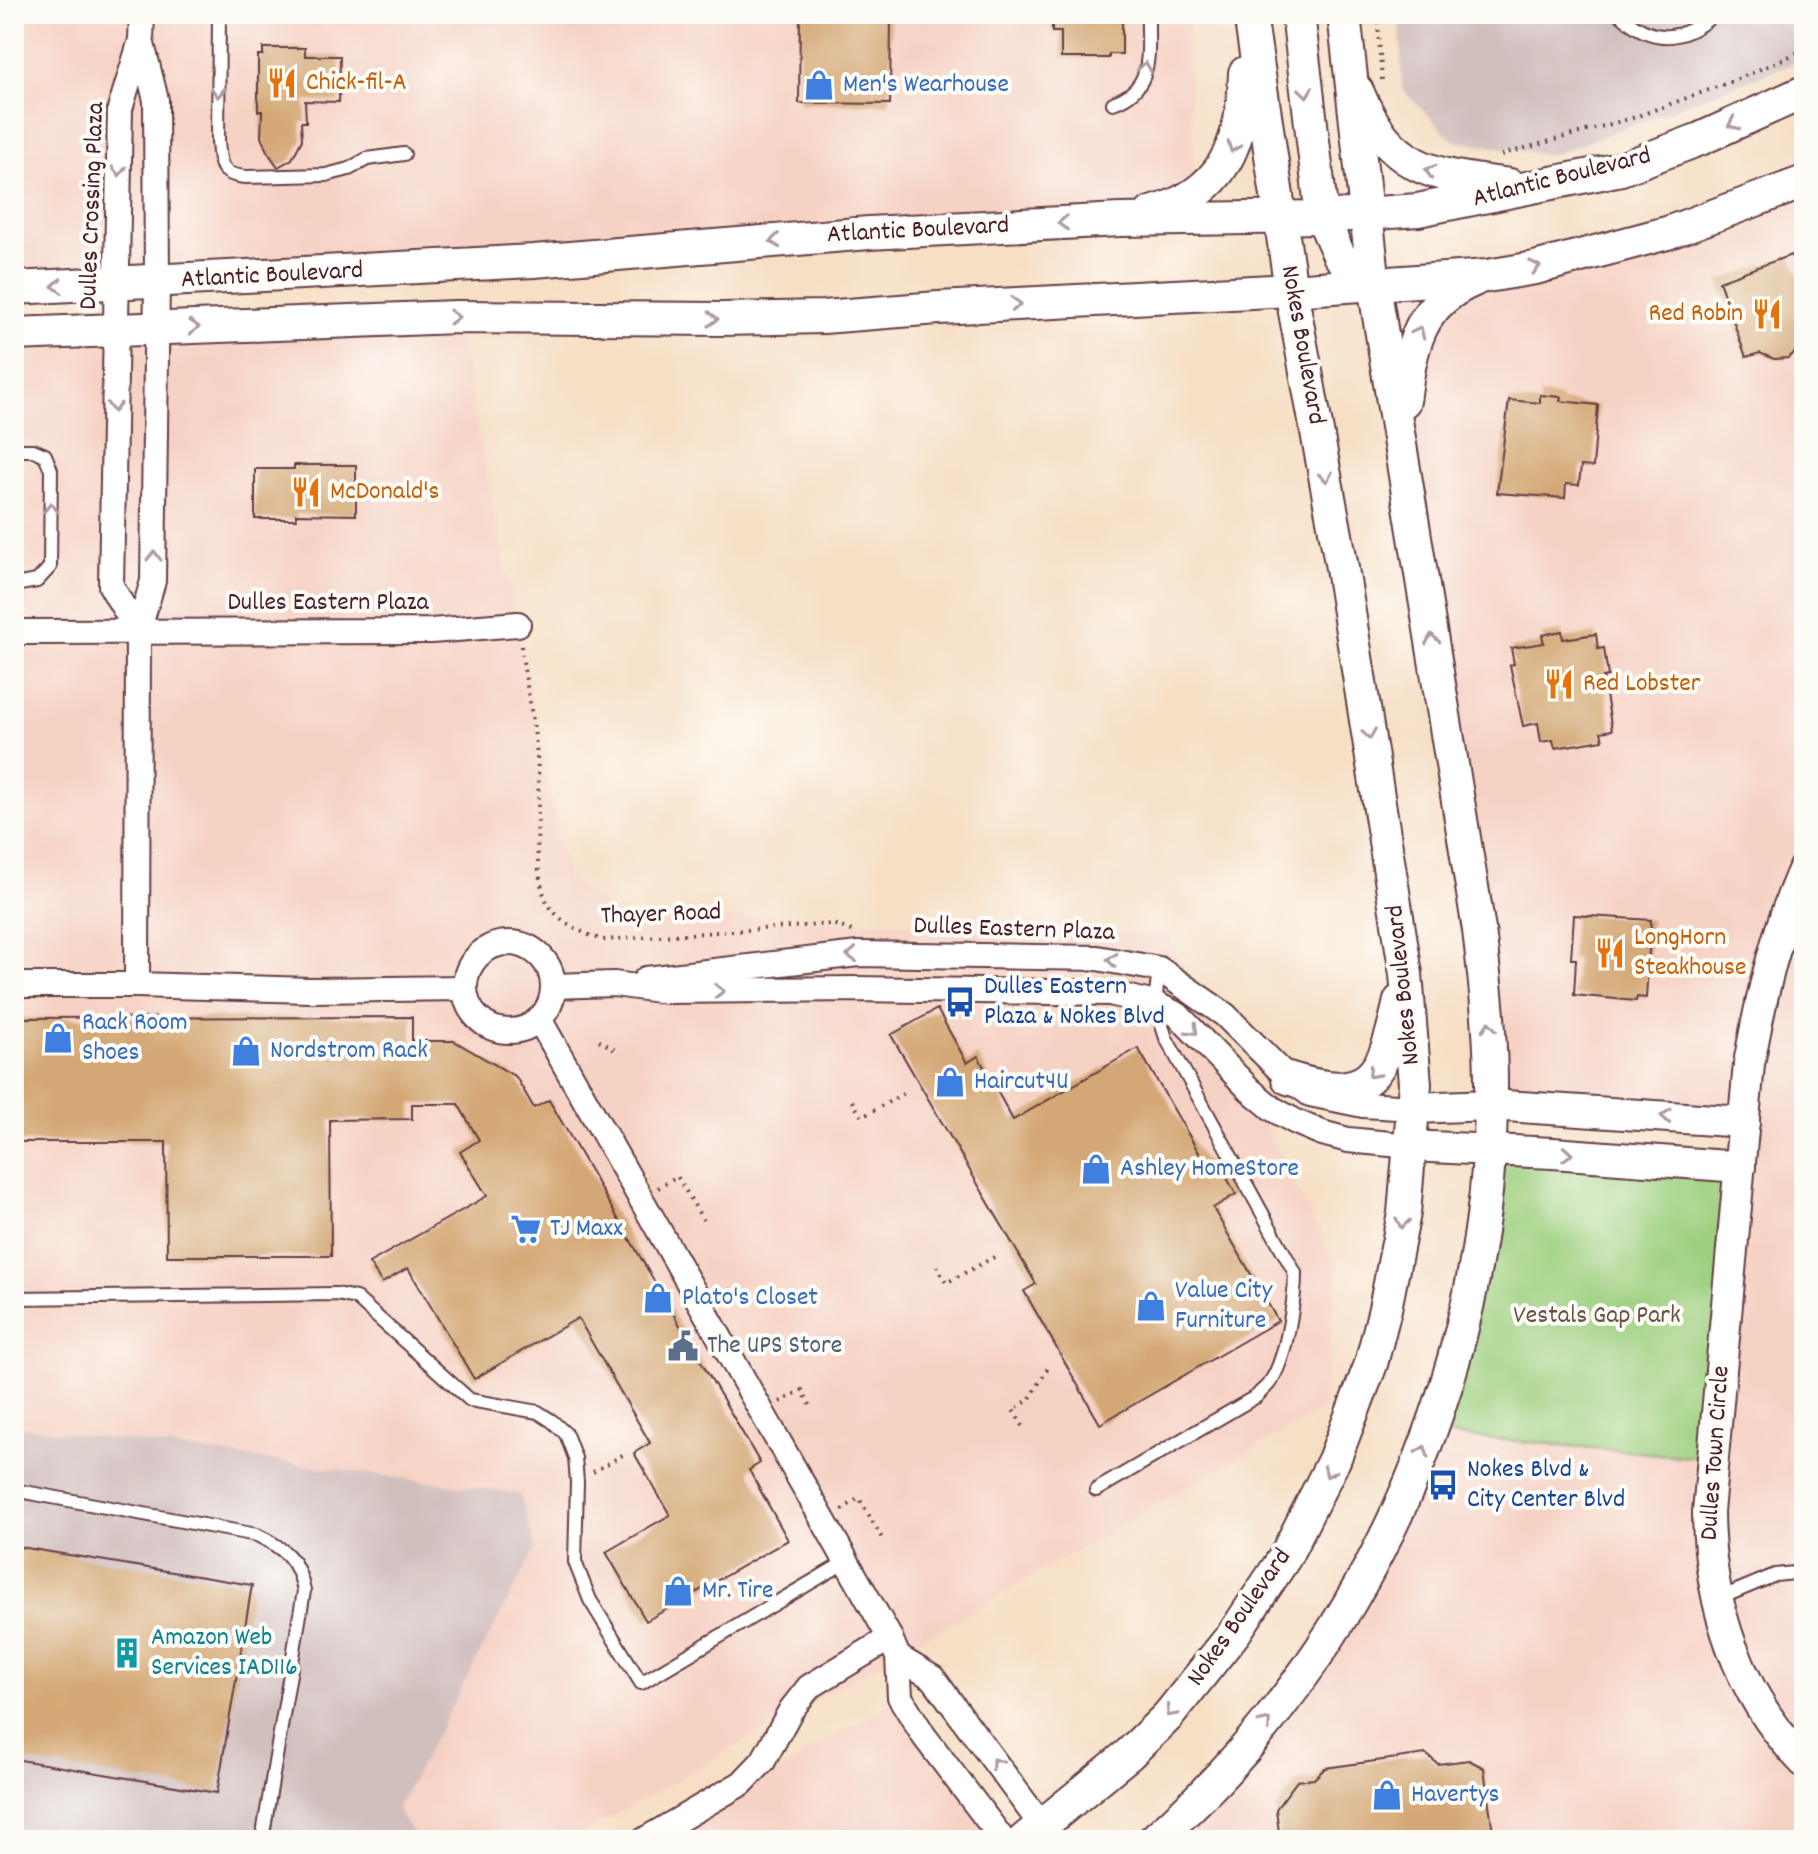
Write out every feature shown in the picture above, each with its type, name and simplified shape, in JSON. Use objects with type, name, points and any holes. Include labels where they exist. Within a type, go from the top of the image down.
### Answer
[{"type":"main road","name":"Nokes Boulevard","points":[[1040,1835],[1168,1716],[1244,1619],[1285,1557],[1334,1460],[1371,1364],[1404,1213],[1414,1108],[1406,974],[1342,568],[1291,290],[1248,14]]},
{"type":"main road","points":[[1120,220],[1174,207],[1204,186],[1229,159],[1242,115],[1248,14]]},
{"type":"main road","points":[[1298,14],[1322,217],[1339,255],[1359,277],[1374,285]]},
{"type":"main road","points":[[1154,1840],[1176,1827],[1297,1683],[1341,1616],[1390,1527],[1429,1433],[1460,1336],[1480,1235],[1489,1150],[1490,1032],[1479,930],[1374,285],[1344,14]]},
{"type":"main road","points":[[1348,61],[1367,113],[1382,134],[1416,167],[1454,178],[1535,188]]},
{"type":"main road","name":"Atlantic Boulevard","points":[[14,288],[534,261],[869,233],[1120,220],[1322,217],[1418,210],[1621,169],[1700,139],[1804,92]]},
{"type":"main road","name":"Atlantic Boulevard","points":[[14,334],[456,317],[823,317],[1487,276],[1535,268],[1667,233],[1804,182]]},
{"type":"main road","points":[[1399,436],[1409,361],[1422,322],[1444,297],[1458,287],[1487,276]]},
{"type":"main road","points":[[1288,1078],[1332,1089],[1364,1083],[1376,1073],[1390,1045],[1406,974]]},
{"type":"street","name":"Dulles Crossing Plaza","points":[[116,329],[120,109],[141,40],[142,14]]},
{"type":"street","name":"Dulles Crossing Plaza","points":[[141,40],[156,100],[156,329]]},
{"type":"street","points":[[116,329],[111,586],[138,632]]},
{"type":"street","points":[[137,985],[138,632],[153,581],[156,329]]},
{"type":"street","name":"Dulles Eastern Plaza","points":[[14,632],[431,631],[518,624]]},
{"type":"street","name":"Dulles Town Circle","points":[[1804,868],[1777,939],[1759,1007],[1749,1064],[1708,1512],[1716,1600],[1739,1667],[1755,1699],[1804,1762]]},
{"type":"street","points":[[503,943],[521,944],[537,953],[549,968],[553,986],[550,1004],[539,1019],[523,1029],[505,1031],[488,1026],[474,1014],[466,997],[465,979],[472,962],[485,949],[503,943]]},
{"type":"street","name":"Dulles Eastern Plaza","points":[[553,986],[614,984],[858,954],[1097,958],[1159,969],[1225,1015],[1288,1078],[1310,1094],[1363,1105],[1414,1108]]},
{"type":"street","name":"Dulles Eastern Plaza","points":[[614,984],[666,991],[857,989],[1110,993],[1155,1004],[1186,1022],[1250,1090],[1284,1116],[1322,1133],[1348,1140],[1411,1146]]},
{"type":"street","points":[[14,985],[310,990],[465,988]]},
{"type":"street","points":[[539,1019],[894,1648],[900,1697],[924,1736],[1003,1840]]},
{"type":"street","points":[[1414,1108],[1491,1105],[1744,1122]]},
{"type":"street","points":[[1411,1146],[1740,1167]]},
{"type":"street","points":[[894,1648],[933,1678],[1040,1835]]},
{"type":"street","points":[[644,1840],[742,1783],[763,1761],[791,1710],[809,1687],[894,1648]]},
{"type":"lane","points":[[219,14],[218,141],[219,160],[224,171],[246,177],[326,175],[349,169],[367,159],[404,154]]},
{"type":"lane","points":[[1113,103],[1129,97],[1147,73],[1148,14]]},
{"type":"lane","points":[[1620,14],[1637,30],[1663,37],[1683,34],[1714,14]]},
{"type":"lane","points":[[14,450],[33,450],[45,455],[51,470],[50,567],[37,581],[14,585]]},
{"type":"lane","points":[[1096,1490],[1257,1396],[1272,1381],[1295,1298],[1295,1273],[1166,1038],[1155,1004],[1159,969]]},
{"type":"lane","points":[[14,1298],[337,1294],[356,1298],[470,1400],[538,1412],[566,1434],[575,1458],[577,1482],[575,1562],[590,1600],[641,1683],[847,1561]]},
{"type":"lane","points":[[14,1490],[257,1535],[279,1545],[299,1569],[304,1591],[262,1840]]},
{"type":"lane","points":[[1716,1600],[1775,1575],[1804,1572]]},
{"type":"path","points":[[1377,14],[1379,63],[1384,90]]},
{"type":"path","points":[[1498,155],[1632,118],[1733,81],[1804,50]]},
{"type":"path","name":"Thayer Road","points":[[518,624],[538,771],[539,867],[546,899],[561,918],[576,931],[603,940],[833,924],[855,932],[858,954]]},
{"type":"path","points":[[599,1040],[607,1048],[615,1050]]},
{"type":"path","points":[[852,1101],[862,1117],[908,1091]]},
{"type":"path","points":[[641,1198],[677,1176],[703,1220]]},
{"type":"path","points":[[937,1266],[946,1283],[996,1256]]},
{"type":"path","points":[[1023,1426],[1013,1410],[1029,1400],[1049,1366]]},
{"type":"path","points":[[577,1482],[626,1453]]},
{"type":"path","points":[[827,1526],[844,1507],[859,1498],[883,1540]]},
{"type":"shaded area","points":[[14,14],[1187,14],[1196,218],[14,288]]},
{"type":"shaded area","points":[[1400,14],[1804,14],[1804,59],[1552,155],[1454,141],[1402,89]]},
{"type":"shaded area","points":[[1804,182],[1804,1840],[1154,1840],[1252,1740],[1429,1433],[1712,1459],[1744,1122],[1491,1105],[1374,285],[1487,276]]},
{"type":"shaded area","points":[[456,317],[567,878],[617,914],[1166,933],[1338,1268],[1323,1409],[572,1840],[418,1840],[396,1809],[536,1548],[520,1494],[14,1426],[14,334]]},
{"type":"shaded area","points":[[14,1426],[520,1494],[536,1548],[397,1809],[418,1840],[14,1840]]},
{"type":"shaded area","points":[[900,1697],[1003,1840],[665,1840]]},
{"type":"green space","name":"Vestals Gap Park","points":[[1489,1150],[1740,1167],[1713,1459],[1429,1433]]},
{"type":"building","points":[[800,14],[891,14],[890,104],[799,103]]},
{"type":"building","points":[[1052,14],[1122,14],[1122,54],[1109,54],[1109,58],[1061,58],[1061,32],[1052,32]]},
{"type":"building","name":"Chick-fil-A","points":[[263,48],[305,48],[305,56],[340,56],[339,102],[305,101],[306,122],[301,122],[302,140],[292,159],[278,167],[261,137],[258,55],[263,55]]},
{"type":"building","name":"Red Robin","points":[[1791,255],[1804,290],[1804,336],[1798,350],[1788,358],[1774,359],[1760,353],[1746,357],[1719,281]]},
{"type":"building","points":[[1540,395],[1561,397],[1560,401],[1598,405],[1593,467],[1581,466],[1579,485],[1566,484],[1565,498],[1497,493],[1509,400],[1540,403]]},
{"type":"building","name":"McDonald's","points":[[294,465],[356,465],[356,515],[296,514],[296,519],[255,519],[255,469],[294,469]]},
{"type":"building","name":"Red Lobster","points":[[1562,631],[1563,639],[1596,634],[1598,649],[1604,648],[1608,676],[1603,677],[1612,730],[1601,732],[1603,740],[1555,748],[1553,740],[1541,742],[1538,723],[1523,726],[1510,665],[1514,664],[1511,648],[1544,643],[1542,635]]},
{"type":"building","name":"LongHorn Steakhouse","points":[[1574,915],[1651,920],[1646,998],[1637,997],[1636,1001],[1574,995],[1576,959],[1571,959]]},
{"type":"building","points":[[937,1009],[967,1063],[978,1056],[1013,1120],[1138,1048],[1205,1163],[1215,1157],[1236,1194],[1213,1208],[1278,1321],[1100,1424],[1024,1291],[1036,1284],[891,1035]]},
{"type":"building","points":[[412,1017],[412,1041],[454,1041],[516,1077],[534,1108],[549,1100],[760,1463],[749,1470],[788,1540],[646,1621],[606,1552],[670,1515],[634,1453],[650,1443],[578,1318],[474,1379],[408,1268],[382,1283],[369,1263],[487,1196],[460,1152],[479,1140],[458,1104],[412,1104],[412,1119],[330,1120],[331,1256],[167,1256],[166,1142],[14,1142],[14,1018]]},
{"type":"building","name":"Amazon Web Services IAD116","points":[[14,1546],[252,1585],[217,1793],[14,1759]]},
{"type":"building","name":"Havertys","points":[[1426,1754],[1438,1764],[1469,1760],[1484,1768],[1494,1840],[1280,1840],[1276,1809],[1297,1781],[1314,1779],[1325,1768]]},
{"type":"place","name":"Chick-fil-A","points":[[282,83]]},
{"type":"place","name":"Men's Wearhouse","points":[[819,85]]},
{"type":"place","name":"Red Robin","points":[[1767,314]]},
{"type":"place","name":"McDonald's","points":[[306,492]]},
{"type":"place","name":"Red Lobster","points":[[1559,684]]},
{"type":"place","name":"LongHorn Steakhouse","points":[[1610,953]]},
{"type":"place","name":"Dulles Eastern Plaza & Nokes Blvd","points":[[960,1002]]},
{"type":"place","name":"Rack Room Shoes","points":[[58,1038]]},
{"type":"place","name":"Nordstrom Rack","points":[[246,1051]]},
{"type":"place","name":"Haircut4U","points":[[950,1082]]},
{"type":"place","name":"Ashley HomeStore","points":[[1096,1169]]},
{"type":"place","name":"TJ Maxx","points":[[526,1229]]},
{"type":"place","name":"Plato's Closet","points":[[658,1298]]},
{"type":"place","name":"Value City Furniture","points":[[1151,1306]]},
{"type":"place","name":"The UPS Store","points":[[683,1346]]},
{"type":"place","name":"Nokes Blvd & City Center Blvd","points":[[1443,1485]]},
{"type":"place","name":"Mr. Tire","points":[[678,1591]]},
{"type":"place","name":"Amazon Web Services IAD116","points":[[127,1653]]},
{"type":"place","name":"Havertys","points":[[1387,1795]]}]
